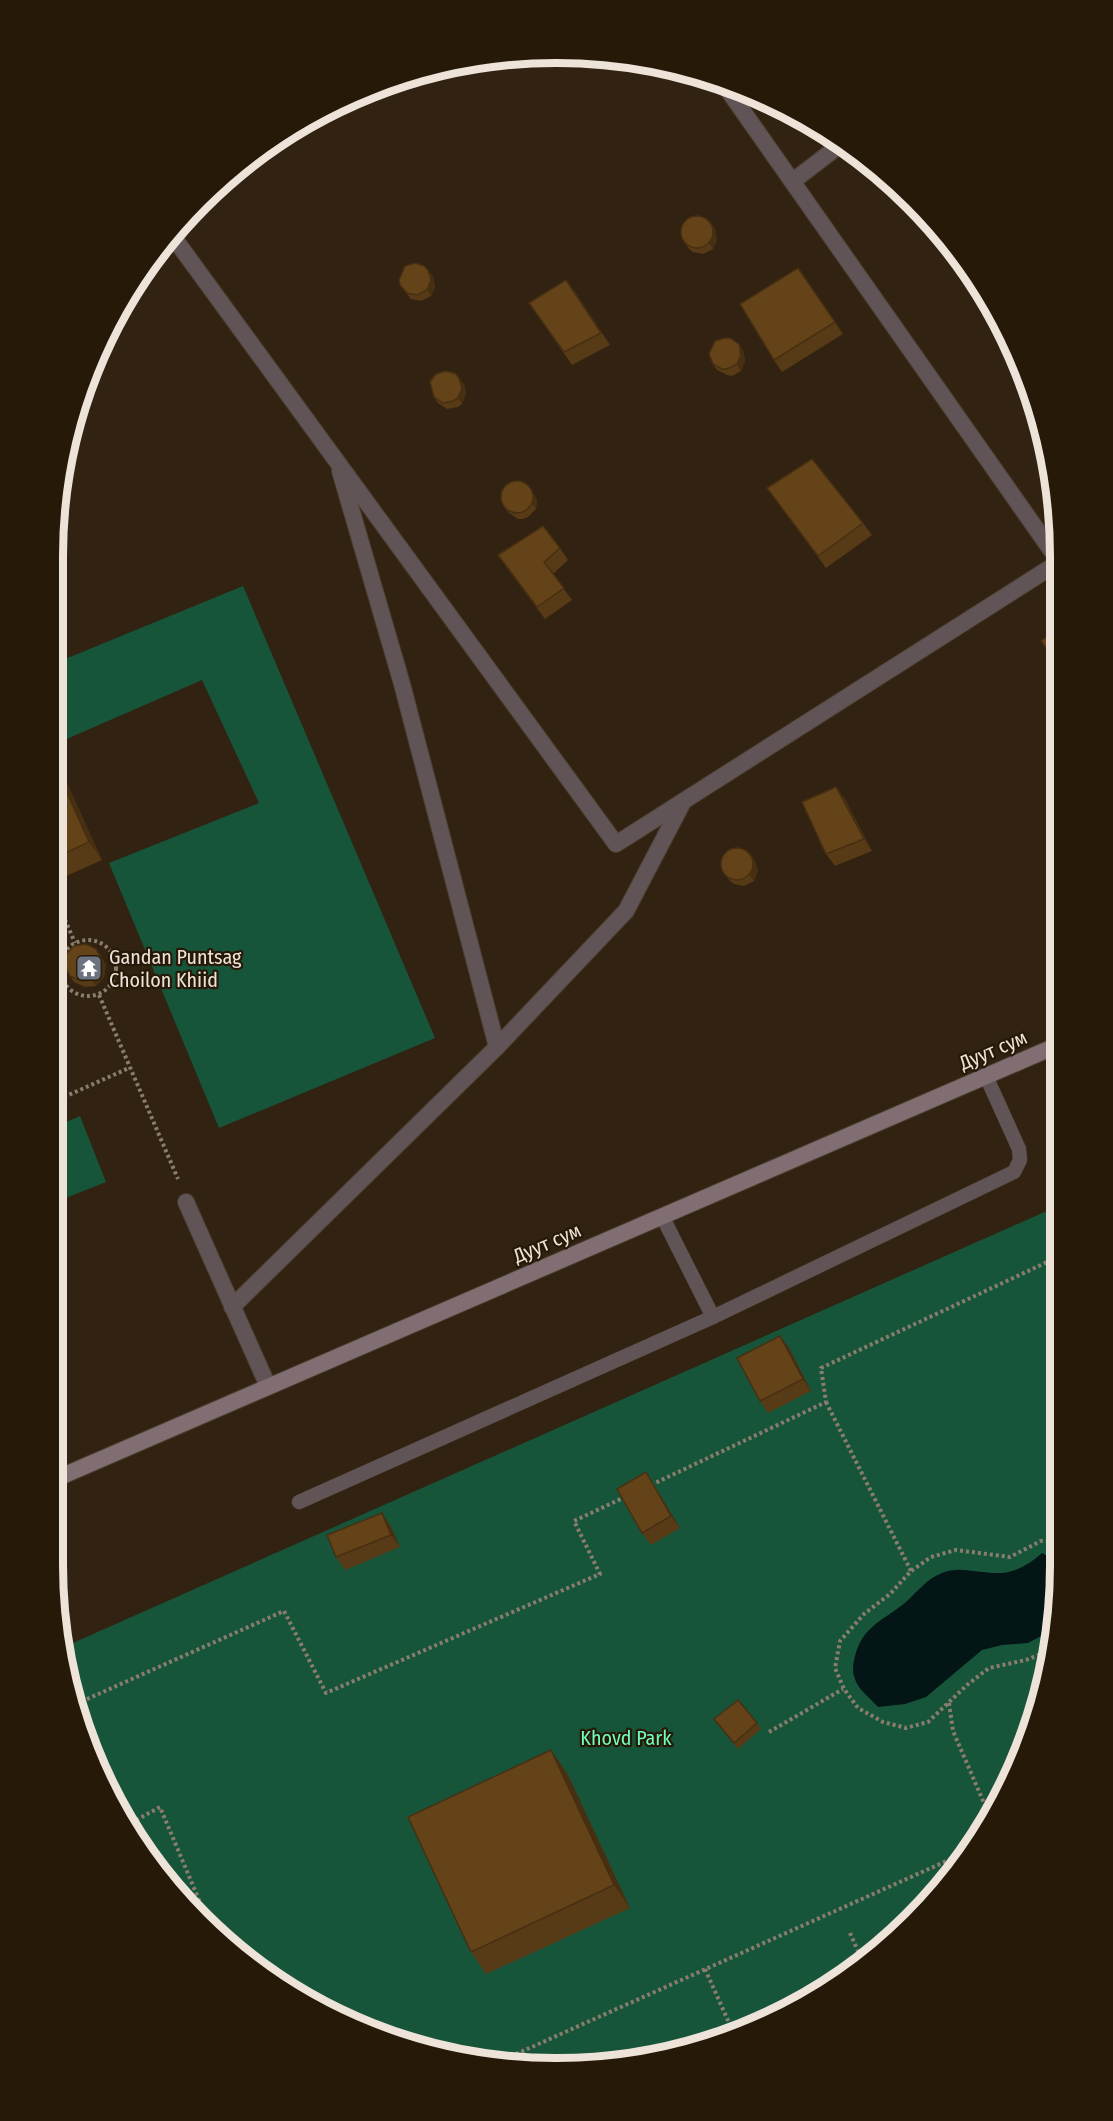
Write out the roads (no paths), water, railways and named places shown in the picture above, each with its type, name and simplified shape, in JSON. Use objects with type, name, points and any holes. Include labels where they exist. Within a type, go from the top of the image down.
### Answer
[{"type":"main road","name":"Дуут сум","points":[[63,1476],[1050,1048]]},
{"type":"street","points":[[732,96],[1050,549]]},
{"type":"street","points":[[793,182],[835,149]]},
{"type":"street","points":[[177,242],[616,844],[1050,568]]},
{"type":"street","points":[[336,459],[402,684],[497,1047]]},
{"type":"street","points":[[232,1307],[497,1047],[626,911],[683,802]]},
{"type":"street","points":[[186,1202],[268,1386]]},
{"type":"lane","points":[[299,1503],[713,1317],[1014,1172],[1020,1160],[1019,1149],[986,1076]]},
{"type":"lane","points":[[662,1216],[713,1317]]},
{"type":"place","name":"Gandan Puntsag Choilon Khiid","points":[[89,968]]},
{"type":"park label","name":"Khovd Park","points":[[626,1738]]}]
